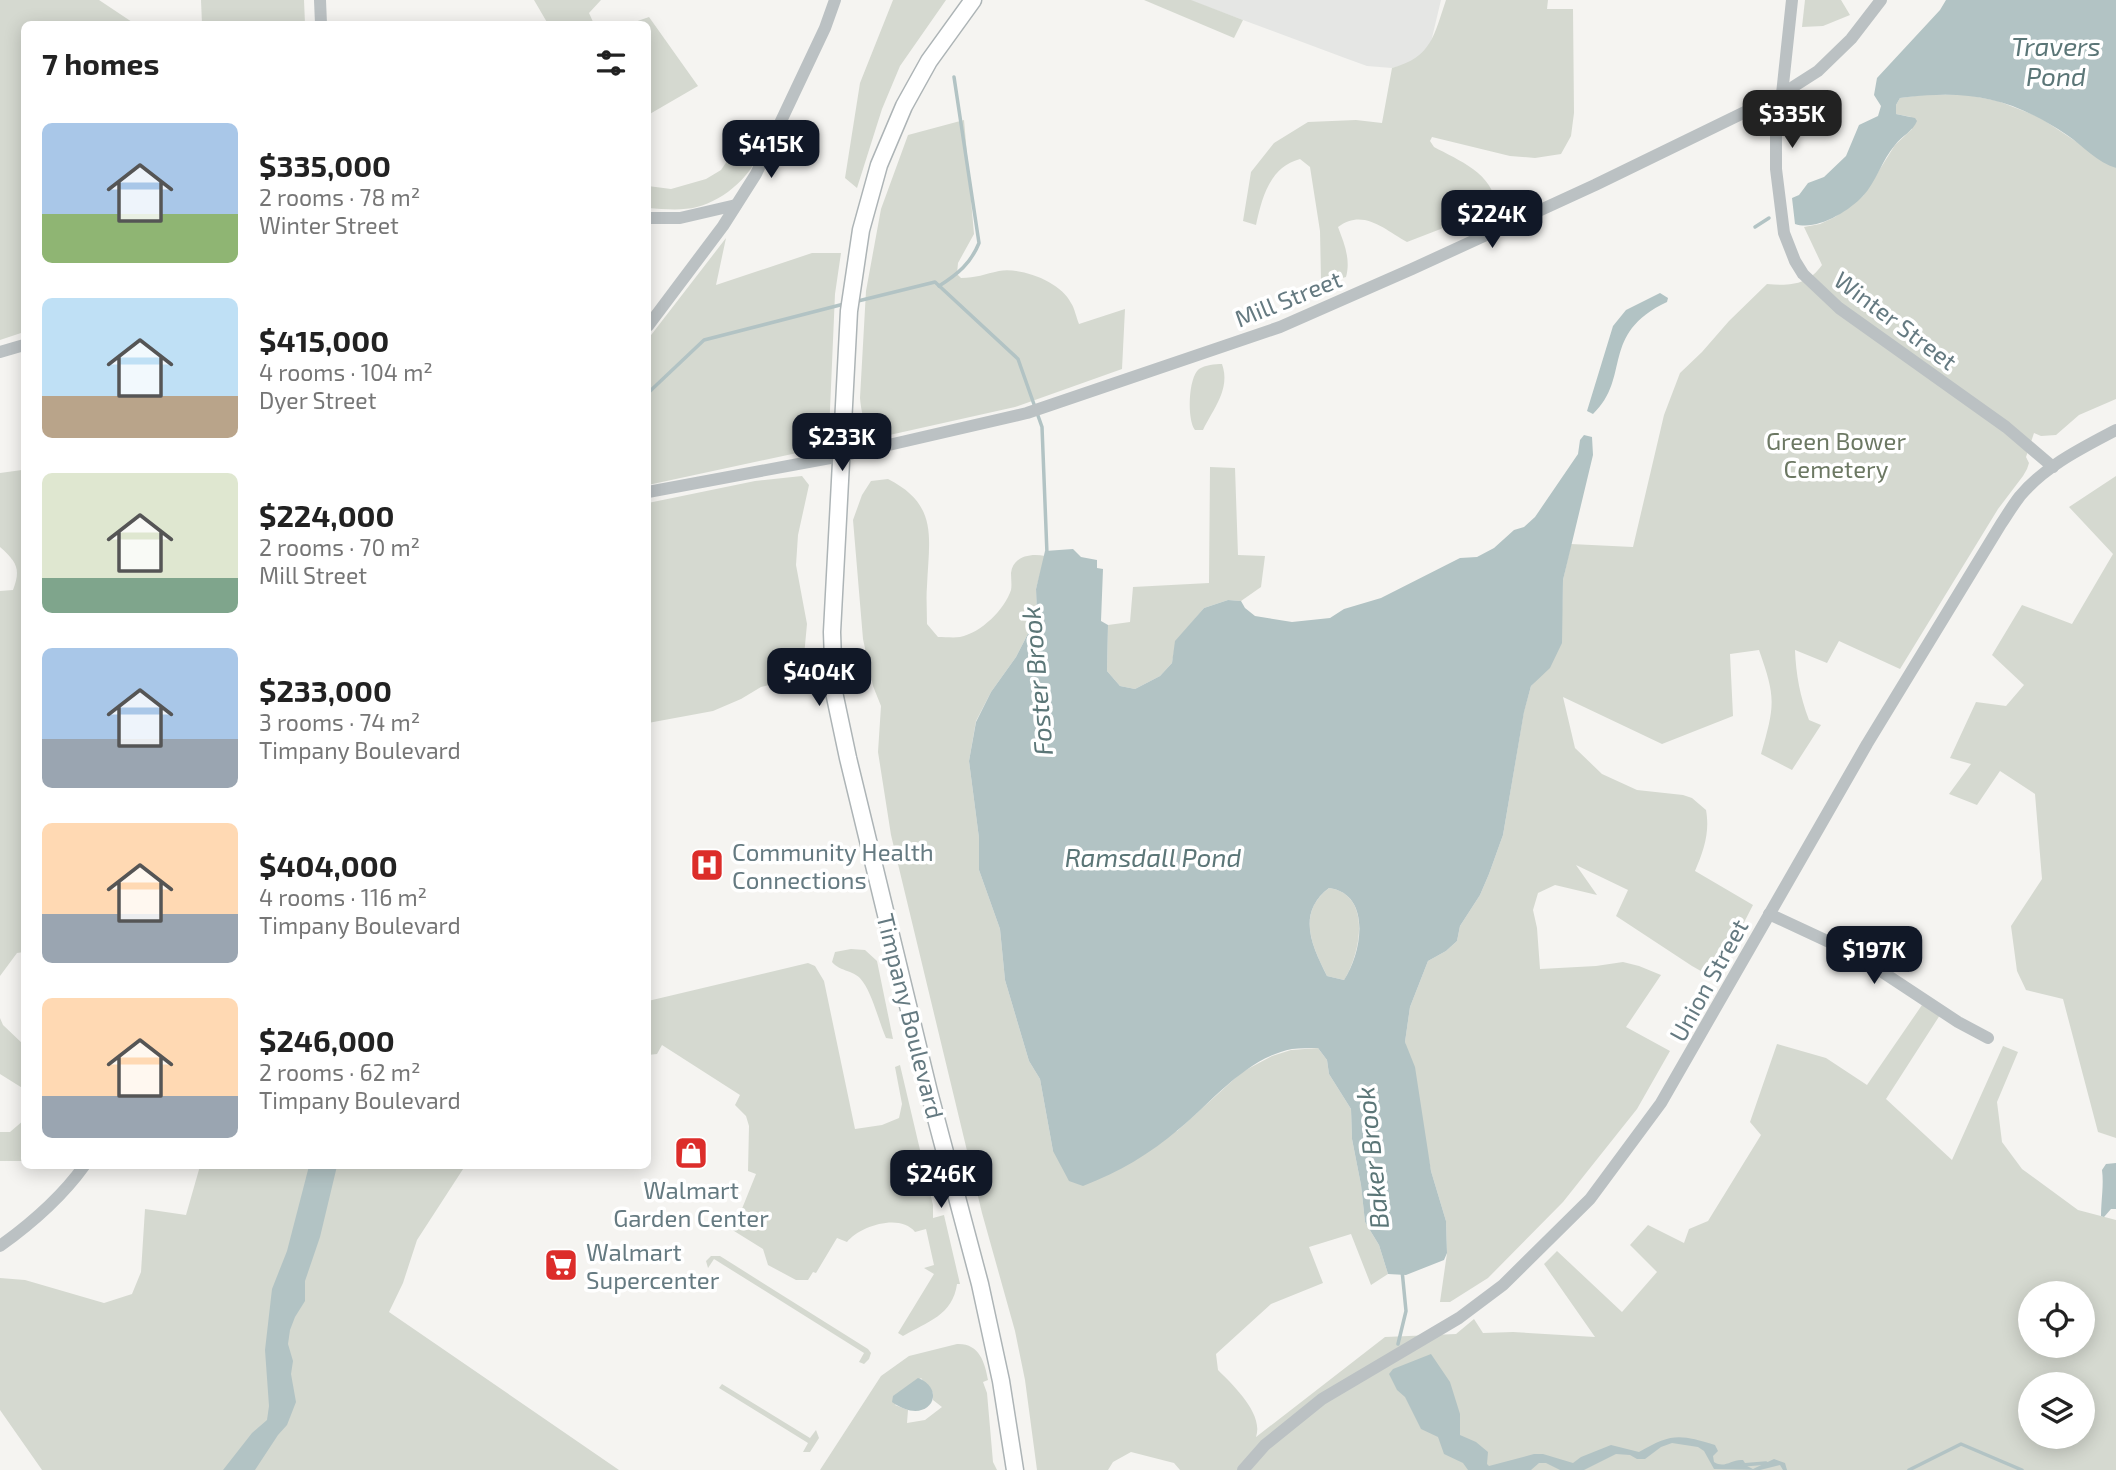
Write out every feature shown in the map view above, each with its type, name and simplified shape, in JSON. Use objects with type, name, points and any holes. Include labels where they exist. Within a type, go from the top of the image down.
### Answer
[{"type":"main road","name":"Timpany Boulevard","points":[[973,0],[920,75],[879,165],[866,212],[850,304],[832,632],[834,692],[848,758],[929,1092],[980,1284],[1001,1381],[1015,1470]]},
{"type":"street","points":[[320,0],[321,21]]},
{"type":"street","points":[[651,322],[723,226],[756,174],[835,0]]},
{"type":"street","name":"Winter Street","points":[[1792,0],[1776,129],[1776,169],[1787,241],[1800,270],[1826,297],[1863,326],[2006,427],[2053,467]]},
{"type":"street","name":"Mill Street","points":[[651,491],[841,456],[1027,413],[1267,331],[1342,300],[1583,190],[1782,94],[1826,63],[1852,39],[1881,0]]},
{"type":"street","points":[[651,218],[680,218],[736,205]]},
{"type":"street","points":[[0,352],[21,346]]},
{"type":"street","name":"Union Street","points":[[1243,1470],[1265,1445],[1322,1399],[1459,1318],[1503,1286],[1590,1199],[1661,1103],[1867,744],[2020,496],[2053,467],[2116,430]]},
{"type":"street","points":[[1769,915],[1855,954],[1958,1022],[1988,1038]]},
{"type":"street","points":[[0,1246],[34,1221],[83,1169]]},
{"type":"shaded area","points":[[1189,0],[1441,0],[1431,42],[1422,55],[1407,64],[1392,68],[1367,66]]},
{"type":"green space","points":[[0,0],[99,0],[130,21],[21,21],[21,333],[0,340]]},
{"type":"green space","points":[[201,0],[304,0],[305,21],[202,21]]},
{"type":"green space","points":[[534,0],[601,0],[589,13],[593,21],[546,21]]},
{"type":"green space","points":[[893,0],[946,0],[900,66],[882,109],[857,188],[845,178],[860,83]]},
{"type":"green space","points":[[1144,0],[1191,0],[1243,20],[1234,38]]},
{"type":"green space","points":[[1446,0],[1548,0],[1547,9],[1573,9],[1574,113],[1571,136],[1561,154],[1535,158],[1510,156],[1432,137],[1430,141],[1434,147],[1464,163],[1483,178],[1494,196],[1495,208],[1407,242],[1373,222],[1347,222],[1338,227],[1347,257],[1346,277],[1331,281],[1321,279],[1320,231],[1310,167],[1300,159],[1290,163],[1274,176],[1261,204],[1256,225],[1243,221],[1251,172],[1274,143],[1308,122],[1356,120],[1382,123],[1392,68],[1416,58],[1424,51],[1434,34]]},
{"type":"green space","points":[[1805,0],[1841,0],[1850,15],[1823,26],[1802,27]]},
{"type":"green space","points":[[649,17],[698,86],[651,113],[651,21],[638,21]]},
{"type":"green space","name":"Green Bower Cemetery","points":[[1968,95],[1998,101],[2039,117],[2116,168],[2116,399],[2079,415],[2056,435],[2041,436],[2034,433],[2026,457],[2029,463],[2027,469],[1998,509],[1900,669],[1839,641],[1827,663],[1795,650],[1799,685],[1809,720],[1821,725],[1792,770],[1761,754],[1772,702],[1759,650],[1730,654],[1733,716],[1662,744],[1563,697],[1575,748],[1602,774],[1637,790],[1692,798],[1706,810],[1705,841],[1695,871],[1753,905],[1715,979],[1616,916],[1628,890],[1576,865],[1597,895],[1555,885],[1538,893],[1533,910],[1540,969],[1623,962],[1661,975],[1626,1027],[1670,1051],[1637,1109],[1563,1202],[1488,1278],[1450,1302],[1440,1302],[1447,1253],[1446,1221],[1431,1171],[1405,1042],[1410,1007],[1428,961],[1457,941],[1460,926],[1480,895],[1503,835],[1524,711],[1531,686],[1538,678],[1562,610],[1563,580],[1571,544],[1633,547],[1664,415],[1680,373],[1767,284],[1798,283],[1817,272],[1822,265],[1804,227],[1835,217],[1863,196],[1895,145],[1912,129],[1911,117],[1896,114],[1896,105],[1900,98]]},
{"type":"green space","points":[[964,120],[974,234],[958,263],[957,274],[966,278],[1008,270],[1040,278],[1066,295],[1079,324],[1125,309],[1122,369],[1015,407],[885,436],[866,421],[860,398],[866,291],[881,209],[908,135]]},
{"type":"green space","points":[[750,127],[761,128],[759,155],[746,175],[728,192],[708,203],[691,208],[651,208],[651,186],[671,189],[706,179],[721,170]]},
{"type":"green space","points":[[726,238],[716,285],[812,253],[841,253],[835,294],[829,433],[825,445],[651,484],[651,335]]},
{"type":"green space","points":[[1222,364],[1224,382],[1220,398],[1203,430],[1195,430],[1192,425],[1190,399],[1195,374],[1204,367]]},
{"type":"green space","points":[[1210,467],[1235,468],[1238,555],[1265,556],[1261,587],[1241,601],[1228,600],[1204,608],[1176,641],[1172,663],[1160,676],[1135,689],[1120,686],[1107,671],[1108,625],[1130,622],[1133,587],[1209,583]]},
{"type":"green space","points":[[21,470],[21,952],[17,953],[0,976],[0,591],[13,590],[17,571],[14,562],[0,547],[0,473]]},
{"type":"green space","points":[[802,476],[809,485],[798,535],[796,565],[807,624],[802,677],[761,687],[713,711],[651,722],[651,502],[755,481]]},
{"type":"green space","points":[[2116,476],[2116,1138],[2098,1132],[2063,999],[2026,990],[2017,971],[2011,926],[2042,879],[2035,794],[2000,771],[1977,805],[1949,794],[1971,764],[1950,758],[1976,702],[2006,706],[2024,685],[1992,655],[2022,605],[2072,624],[2113,554],[2069,507]]},
{"type":"green space","points":[[888,479],[916,500],[923,512],[929,538],[927,624],[938,637],[968,635],[984,625],[998,612],[1008,597],[1012,567],[1015,563],[1023,557],[1045,556],[1036,589],[1037,616],[1016,657],[991,692],[976,721],[969,761],[979,838],[979,870],[1000,929],[1005,980],[1029,1061],[1040,1079],[1053,1151],[1177,1131],[1242,1072],[1272,1056],[1291,1050],[1318,1048],[1327,1060],[1329,1074],[1351,1109],[1352,1139],[1365,1222],[1379,1245],[1388,1274],[1371,1285],[1351,1234],[1309,1247],[1323,1283],[1271,1304],[1216,1354],[1218,1370],[1246,1400],[1256,1419],[1256,1437],[1385,1337],[1456,1334],[1474,1319],[1483,1333],[1595,1337],[1544,1264],[1557,1251],[1622,1312],[1657,1272],[1630,1245],[1648,1225],[1684,1243],[1689,1229],[1708,1221],[1761,1135],[1750,1122],[1777,1044],[1826,1058],[1867,1085],[1922,1005],[1940,1015],[1886,1099],[1952,1160],[2003,1046],[2018,1052],[1997,1102],[2002,1142],[2022,1169],[2078,1210],[2116,1220],[2116,1470],[1180,1470],[1174,1463],[1131,1452],[1113,1462],[1108,1470],[1037,1470],[1025,1380],[1015,1331],[982,1213],[891,835],[878,752],[881,706],[873,686],[863,639],[853,520],[862,495],[871,481]]},
{"type":"green space","points":[[1329,888],[1343,893],[1352,901],[1357,913],[1358,941],[1344,980],[1327,976],[1316,953],[1310,930],[1313,908]]},
{"type":"green space","points":[[865,950],[877,961],[893,1039],[886,1038],[870,994],[860,978],[832,962],[835,952]]},
{"type":"green space","points":[[808,963],[815,966],[824,981],[855,1129],[882,1125],[899,1118],[902,1104],[895,1067],[900,1065],[933,1205],[933,1218],[944,1215],[960,1284],[957,1284],[955,1295],[944,1310],[930,1322],[903,1336],[898,1333],[934,1274],[924,1268],[934,1265],[926,1229],[915,1232],[900,1223],[880,1224],[861,1231],[847,1242],[837,1238],[816,1273],[813,1272],[808,1280],[796,1280],[768,1265],[763,1249],[726,1226],[727,1223],[735,1226],[756,1174],[748,1171],[749,1126],[746,1116],[735,1105],[740,1095],[662,1045],[657,1054],[651,1055],[651,1000]]},
{"type":"green space","points":[[0,1018],[3,1025],[21,1042],[21,1087],[0,1074]]},
{"type":"green space","points":[[21,1123],[21,1161],[0,1161],[0,1132],[10,1132]]},
{"type":"green space","points":[[199,1169],[463,1169],[417,1240],[403,1283],[389,1312],[619,1470],[42,1470],[0,1410],[0,1278],[25,1280],[104,1303],[132,1294],[141,1272],[145,1209],[186,1215]]},
{"type":"green space","points":[[711,1256],[720,1256],[868,1349],[871,1353],[869,1359],[864,1364],[859,1362],[864,1353],[714,1259],[708,1268],[706,1261]]},
{"type":"green space","points":[[957,1344],[971,1347],[980,1355],[988,1380],[983,1382],[987,1393],[993,1462],[997,1470],[820,1470],[881,1376],[909,1356]],"holes":[[[921,1378],[933,1393],[933,1400],[942,1407],[925,1420],[907,1423],[908,1410],[895,1405]]]},
{"type":"green space","points":[[722,1384],[810,1438],[816,1430],[819,1438],[810,1452],[803,1452],[808,1443],[719,1388]]},
{"type":"water","name":"Travers Pond","points":[[1946,0],[2116,0],[2116,168],[2109,166],[2047,123],[2010,105],[1973,96],[1931,95],[1900,98],[1896,105],[1896,114],[1915,118],[1917,121],[1890,151],[1863,196],[1831,219],[1812,225],[1795,224],[1792,198],[1799,195],[1808,183],[1824,177],[1846,156],[1859,125],[1878,116],[1881,106],[1874,95],[1877,78],[1940,10]]},
{"type":"water","points":[[1660,293],[1668,298],[1667,302],[1646,314],[1632,328],[1624,342],[1605,400],[1593,414],[1587,411],[1613,326],[1626,310]]},
{"type":"water","name":"Ramsdall Pond","points":[[1584,435],[1592,437],[1593,455],[1563,580],[1562,643],[1550,668],[1531,686],[1503,835],[1489,874],[1480,895],[1460,926],[1457,941],[1428,961],[1410,1007],[1405,1042],[1415,1067],[1431,1171],[1446,1221],[1447,1253],[1444,1260],[1406,1275],[1388,1274],[1379,1245],[1365,1222],[1352,1139],[1351,1109],[1329,1074],[1327,1060],[1318,1048],[1292,1049],[1260,1061],[1145,1154],[1109,1175],[1083,1186],[1069,1181],[1053,1151],[1040,1079],[1029,1061],[1005,980],[1000,929],[979,870],[979,838],[969,761],[976,722],[991,692],[1016,657],[1037,616],[1036,589],[1045,551],[1073,549],[1081,557],[1097,560],[1097,568],[1103,569],[1101,621],[1108,625],[1107,671],[1120,686],[1135,689],[1160,676],[1172,663],[1175,641],[1204,608],[1228,600],[1241,601],[1255,616],[1292,622],[1330,618],[1344,609],[1381,598],[1460,558],[1477,557],[1494,548],[1514,530],[1524,527],[1535,517],[1578,454],[1580,440]],"holes":[[[1329,888],[1343,893],[1352,901],[1359,926],[1359,941],[1344,980],[1327,976],[1316,953],[1310,930],[1313,908],[1319,898]]]},
{"type":"water","points":[[2116,1163],[2116,1209],[2111,1209],[2104,1217],[2101,1216],[2102,1170],[2106,1164]]},
{"type":"water","points":[[308,1169],[336,1169],[320,1237],[305,1281],[305,1301],[290,1330],[288,1344],[293,1361],[291,1374],[296,1402],[287,1425],[255,1470],[223,1470],[252,1433],[267,1420],[269,1406],[265,1350],[272,1289],[287,1251]]},
{"type":"water","points":[[1431,1354],[1450,1382],[1460,1414],[1460,1435],[1476,1442],[1488,1452],[1489,1466],[1534,1454],[1573,1463],[1611,1445],[1639,1452],[1659,1441],[1684,1437],[1715,1445],[1718,1451],[1713,1456],[1714,1462],[1718,1464],[1743,1460],[1753,1469],[1774,1459],[1785,1463],[1787,1470],[1783,1470],[1780,1465],[1760,1470],[1714,1469],[1704,1451],[1698,1447],[1672,1443],[1661,1447],[1645,1459],[1616,1454],[1584,1470],[1560,1470],[1546,1463],[1539,1463],[1531,1470],[1468,1470],[1463,1463],[1444,1454],[1438,1437],[1421,1429],[1405,1397],[1397,1390],[1389,1374],[1393,1369]]},
{"type":"water","points":[[918,1378],[932,1390],[933,1398],[930,1404],[916,1411],[892,1402],[893,1396]]},
{"type":"waterway","points":[[939,286],[963,268],[979,243],[954,77]]},
{"type":"waterway","name":"Foster Brook","points":[[1755,227],[1769,218]]},
{"type":"waterway","name":"Foster Brook","points":[[854,302],[935,282],[1018,359],[1042,427],[1047,554]]},
{"type":"waterway","name":"Foster Brook","points":[[651,390],[704,340],[844,304]]},
{"type":"waterway","name":"Baker Brook","points":[[1398,1344],[1406,1311],[1402,1270]]},
{"type":"waterway","points":[[1909,1470],[1961,1444],[2022,1470]]},
{"type":"waterway","points":[[1742,1465],[1766,1463]]},
{"type":"place","name":"Community Health Connections","points":[[707,865]]},
{"type":"place","name":"Walmart Garden Center","points":[[691,1153]]},
{"type":"place","name":"Walmart Supercenter","points":[[561,1265]]}]
